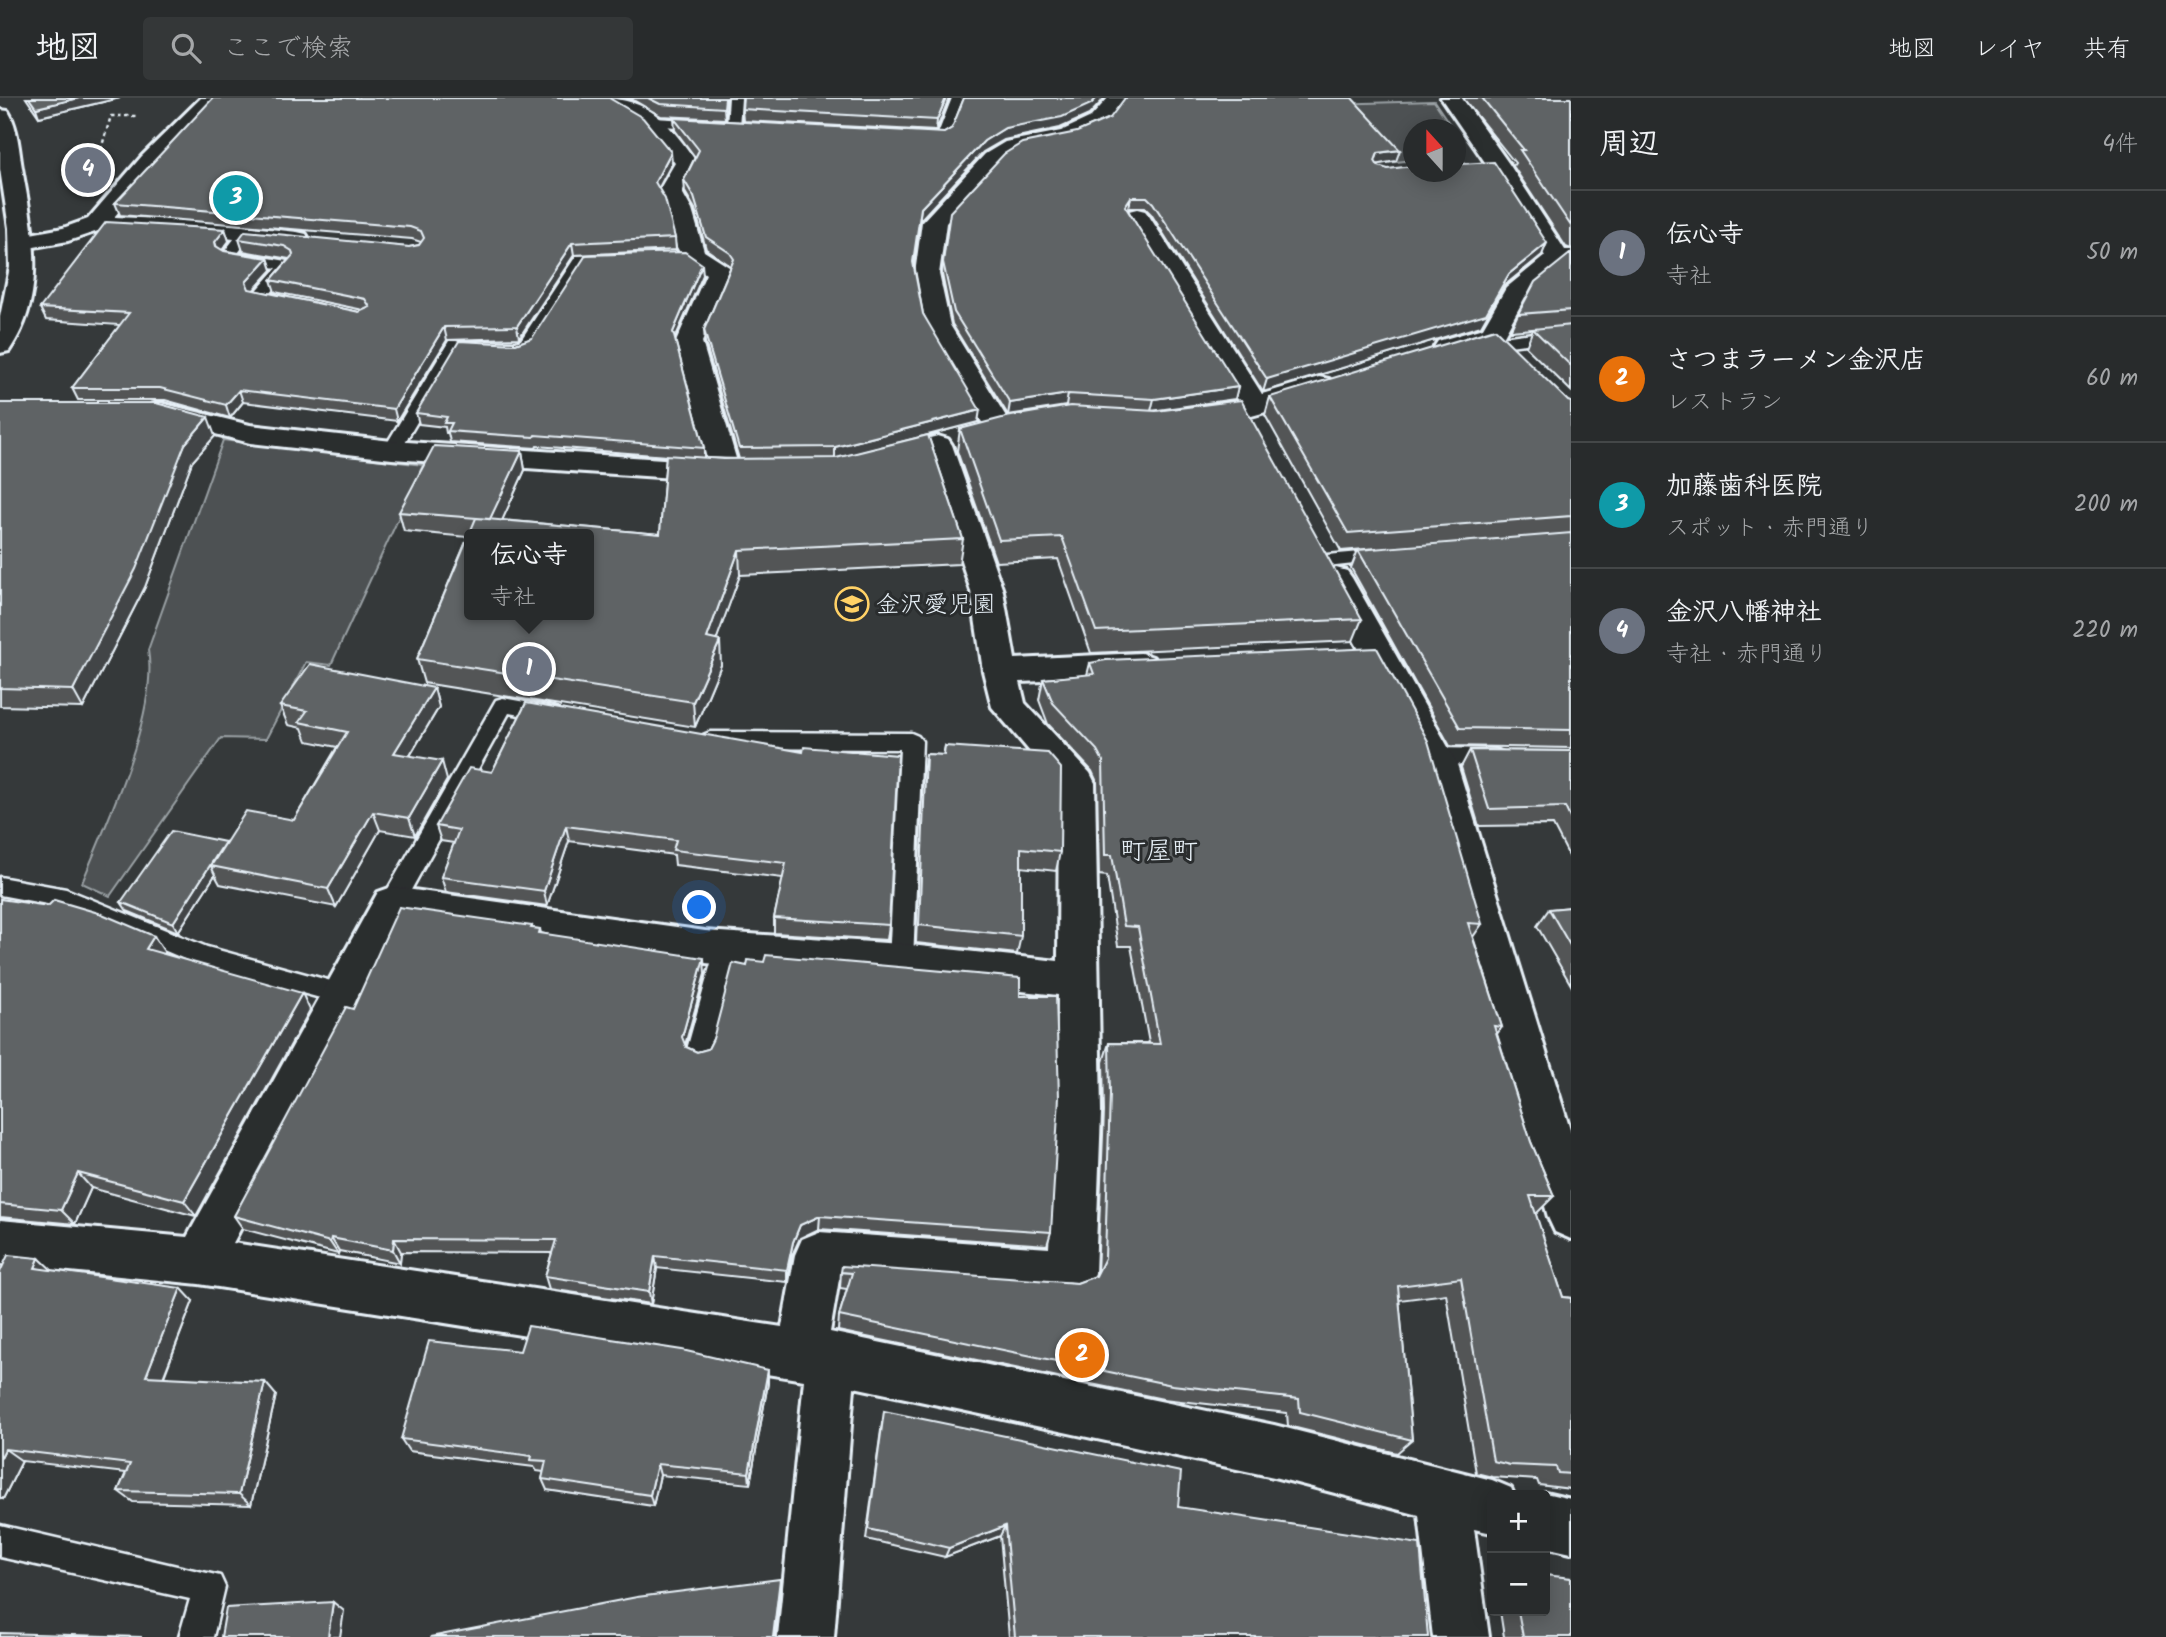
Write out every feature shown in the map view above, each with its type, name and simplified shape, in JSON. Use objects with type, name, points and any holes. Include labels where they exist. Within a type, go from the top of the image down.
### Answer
[{"type":"street","points":[[96,223],[150,161],[213,98]]},
{"type":"street","points":[[124,411],[165,411],[250,434],[392,450],[738,472],[689,342],[720,272],[688,256],[689,247],[680,210],[670,192],[686,163],[654,122],[610,98]]},
{"type":"street","points":[[806,1637],[819,1255],[1071,1273],[1079,1112],[1077,783],[1009,707],[1000,671],[987,591],[969,437],[937,325],[927,274],[934,222],[993,159],[1013,147],[1067,136],[1099,122],[1119,98]]},
{"type":"street","points":[[1451,98],[1488,164],[1564,257],[1515,293],[1497,337]]},
{"type":"street","points":[[0,116],[23,242],[24,267],[19,306],[0,345]]},
{"type":"street","points":[[1137,216],[1250,407],[1264,444]]},
{"type":"street","points":[[23,242],[68,234],[96,223],[188,227],[321,242]]},
{"type":"street","points":[[1427,353],[1497,337]]},
{"type":"street","points":[[1497,337],[1528,368]]},
{"type":"street","points":[[1164,420],[1250,407],[1348,377]]},
{"type":"street","points":[[848,468],[1026,424]]},
{"type":"street","points":[[1321,549],[1363,654],[1436,757],[1540,1102],[1571,1217]]},
{"type":"street","points":[[1000,671],[1167,663]]},
{"type":"street","points":[[199,1261],[392,903],[727,949],[901,961],[1079,980]]},
{"type":"street","points":[[8,1252],[199,1261],[816,1356],[1274,1451],[1468,1501],[1461,1637]]},
{"type":"street","points":[[1550,1521],[1571,1526]]},
{"type":"lane","points":[[654,122],[740,127],[735,98]]},
{"type":"lane","points":[[901,136],[943,138],[958,98]]},
{"type":"lane","points":[[246,233],[228,256],[287,265],[260,296],[299,304]]},
{"type":"lane","points":[[392,450],[455,344],[518,347],[527,343],[581,259],[631,257]]},
{"type":"lane","points":[[1497,337],[1571,332]]},
{"type":"lane","points":[[1321,549],[1408,554]]},
{"type":"lane","points":[[392,903],[503,705],[570,717]]},
{"type":"lane","points":[[691,737],[718,741],[911,741],[901,961]]},
{"type":"lane","points":[[1436,757],[1517,758]]},
{"type":"lane","points":[[0,886],[66,898],[202,956],[342,994]]},
{"type":"lane","points":[[699,1052],[727,949]]},
{"type":"lane","points":[[0,1541],[209,1587],[196,1637]]},
{"type":"shaded area","points":[[1130,98],[1198,108],[1434,101],[1446,119],[1403,119],[1403,161],[1378,164]]},
{"type":"shaded area","points":[[223,440],[423,465],[331,665],[306,662],[266,739],[221,738],[110,896],[82,883],[128,768],[146,705],[148,650]]},
{"type":"building","points":[[29,98],[79,98],[36,108]]},
{"type":"building","points":[[213,98],[609,98],[643,118],[671,152],[655,182],[665,199],[675,238],[572,243],[517,326],[444,327],[394,409],[239,390],[226,405],[160,388],[72,388],[129,313],[40,308],[106,222],[225,229],[215,242],[216,246],[224,251],[268,258],[246,282],[249,289],[359,312],[370,307],[365,299],[271,280],[293,255],[292,251],[284,246],[239,239],[245,231],[409,247],[419,245],[424,238],[421,231],[410,227],[115,203]]},
{"type":"building","points":[[648,98],[725,98],[724,108],[660,104]]},
{"type":"building","points":[[743,98],[946,98],[937,120],[742,109]]},
{"type":"building","points":[[964,98],[1097,98],[1091,104],[1062,117],[1005,128],[984,141],[921,208],[913,262],[923,314],[980,410],[835,447],[739,448],[704,330],[734,259],[730,253],[706,237],[694,197],[684,180],[699,150],[674,118],[944,133],[952,128]]},
{"type":"building","points":[[1125,98],[1352,98],[1400,150],[1378,153],[1375,161],[1378,166],[1388,169],[1403,167],[1403,182],[1466,182],[1466,164],[1494,162],[1547,243],[1509,274],[1486,314],[1267,379],[1153,203],[1147,197],[1131,197],[1125,206],[1238,387],[1154,399],[1068,394],[1010,403],[954,312],[943,262],[950,212],[1004,154],[1022,143],[1077,132],[1110,118]]},
{"type":"building","points":[[1482,98],[1571,98],[1571,226],[1520,150],[1524,150]]},
{"type":"building","points":[[685,252],[702,264],[673,332],[704,448],[448,431],[452,423],[444,423],[447,417],[416,413],[459,341],[516,344],[532,338],[586,255]]},
{"type":"building","points":[[1571,253],[1571,310],[1518,314],[1535,282]]},
{"type":"building","points":[[1571,325],[1571,366],[1533,329]]},
{"type":"building","points":[[1495,329],[1571,402],[1571,516],[1348,533],[1270,397]]},
{"type":"building","points":[[1241,400],[1362,619],[1096,631],[1062,537],[999,540],[960,429],[1006,417],[1070,406],[1156,411]]},
{"type":"building","points":[[0,403],[156,403],[208,417],[185,444],[136,569],[73,690],[0,688]]},
{"type":"building","points":[[928,435],[963,539],[739,550],[707,638],[720,641],[693,702],[417,659],[464,547],[464,620],[594,620],[594,529],[471,529],[476,518],[660,534],[666,455],[724,459],[836,458]]},
{"type":"building","points":[[434,446],[522,451],[490,519],[399,512]]},
{"type":"building","points":[[1571,533],[1571,730],[1460,728],[1358,550]]},
{"type":"building","points":[[1377,648],[1428,741],[1482,924],[1468,923],[1502,1027],[1494,1026],[1531,1142],[1554,1196],[1530,1196],[1563,1297],[1571,1298],[1571,1474],[1558,1473],[1556,1467],[1510,1465],[1493,1461],[1461,1278],[1398,1286],[1412,1440],[1300,1412],[1299,1399],[1172,1385],[839,1316],[852,1273],[841,1272],[842,1266],[1077,1283],[1096,1276],[1105,1258],[1109,1043],[1160,1044],[1138,927],[1124,926],[1112,855],[1105,855],[1103,761],[1097,750],[1053,703],[1043,679],[1094,674],[1090,663],[1106,660]]},
{"type":"building","points":[[310,664],[434,688],[394,753],[442,761],[409,818],[373,812],[328,889],[211,866],[246,811],[294,820],[347,732],[299,722],[307,711],[280,706]]},
{"type":"building","points":[[526,703],[803,752],[804,747],[898,755],[889,925],[774,918],[786,863],[673,850],[676,840],[566,826],[544,891],[441,877],[459,830],[436,826],[469,768],[492,772]]},
{"type":"building","points":[[945,746],[1048,753],[1061,768],[1060,852],[1021,848],[1021,936],[919,925],[926,754],[944,755]]},
{"type":"building","points":[[1470,750],[1571,751],[1571,820],[1565,807],[1489,809]]},
{"type":"building","points":[[171,831],[225,842],[173,923],[121,902]]},
{"type":"building","points":[[0,899],[48,906],[54,900],[102,914],[154,936],[146,949],[302,993],[184,1201],[78,1173],[61,1210],[0,1204]]},
{"type":"building","points":[[399,907],[532,926],[531,928],[540,929],[539,933],[704,958],[682,1037],[686,1047],[697,1052],[708,1049],[713,1039],[733,963],[747,966],[748,960],[764,962],[766,955],[1020,978],[1020,996],[1056,996],[1059,1097],[1051,1232],[820,1216],[800,1225],[787,1270],[655,1256],[649,1292],[545,1276],[556,1240],[394,1239],[393,1250],[331,1238],[330,1242],[234,1216],[346,1007],[353,1009]]},
{"type":"building","points":[[1571,907],[1571,947],[1549,909]]},
{"type":"building","points":[[8,1255],[39,1258],[35,1268],[181,1288],[146,1376],[265,1382],[239,1494],[118,1491],[130,1464],[5,1449],[0,1459],[0,1272]]},
{"type":"building","points":[[528,1326],[682,1350],[768,1370],[749,1473],[657,1464],[650,1495],[542,1479],[546,1461],[531,1460],[532,1456],[401,1439],[429,1341],[520,1351]]},
{"type":"building","points":[[884,1411],[1181,1472],[1178,1507],[1420,1544],[1428,1637],[1015,1637],[1005,1526],[949,1548],[868,1529]]},
{"type":"building","points":[[1550,1576],[1571,1578],[1571,1637],[1523,1637],[1519,1616],[1550,1616]]},
{"type":"building","points":[[780,1579],[773,1637],[430,1637],[637,1597]]},
{"type":"building","points":[[333,1602],[328,1637],[221,1637],[226,1608]]},
{"type":"building","points":[[0,1633],[142,1637],[0,1637]]},
{"type":"place","name":"金沢八幡神社","points":[[88,170]]},
{"type":"place","name":"加藤歯科医院","points":[[236,198]]},
{"type":"place","name":"金沢愛児園","points":[[852,604]]},
{"type":"place","name":"伝心寺","points":[[529,669]]},
{"type":"place","name":"さつまラーメン金沢店","points":[[1082,1355]]},
{"type":"district","name":"町屋町","points":[[1159,850]]}]
